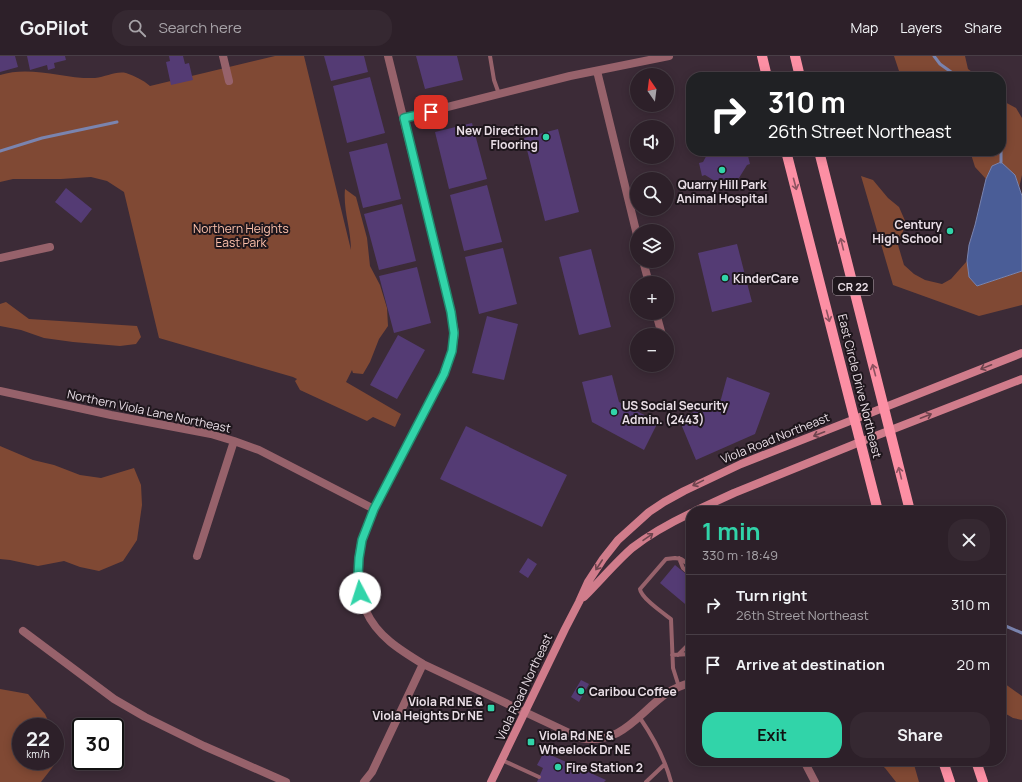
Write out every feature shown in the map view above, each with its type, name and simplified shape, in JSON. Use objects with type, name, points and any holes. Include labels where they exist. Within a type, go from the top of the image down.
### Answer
[{"type":"main road","points":[[762,56],[766,72]]},
{"type":"main road","points":[[795,56],[799,72]]},
{"type":"main road","name":"East Circle Drive Northeast","points":[[787,156],[877,506]]},
{"type":"main road","name":"East Circle Drive Northeast","points":[[820,156],[909,506]]},
{"type":"main road","name":"Viola Road Northeast","points":[[491,782],[588,582],[614,545],[638,522],[664,502],[708,478],[1022,353]]},
{"type":"main road","points":[[706,506],[734,493],[860,442],[1022,379]]},
{"type":"main road","name":"Viola Road Northeast","points":[[579,602],[616,562],[633,547],[663,527],[686,516]]},
{"type":"main road","points":[[945,766],[950,782]]},
{"type":"main road","points":[[978,766],[983,782]]},
{"type":"street","points":[[223,56],[229,81]]},
{"type":"street","points":[[388,56],[451,312],[454,333],[452,351],[444,374],[374,509],[362,540],[358,576],[360,593],[366,611],[375,626],[386,639],[401,651],[423,664],[526,712],[569,734],[589,739],[600,739],[621,732],[640,718],[660,699],[679,687],[686,685]]},
{"type":"street","points":[[404,118],[596,71],[669,56]]},
{"type":"street","points":[[596,71],[634,224]]},
{"type":"street","points":[[0,258],[50,247]]},
{"type":"street","name":"Northern Viola Lane Northeast","points":[[0,391],[110,415],[211,434],[234,441],[259,450],[374,509]]},
{"type":"street","points":[[197,556],[234,441]]},
{"type":"street","points":[[23,631],[114,699],[145,717],[204,746],[286,782]]},
{"type":"street","points":[[364,782],[372,772],[423,664]]},
{"type":"street","points":[[807,766],[815,782]]},
{"type":"lane","points":[[490,56],[494,80],[500,94]]},
{"type":"lane","points":[[679,687],[672,668],[671,619],[640,593],[640,589],[666,559],[679,558],[686,563]]},
{"type":"lane","points":[[679,558],[683,568],[686,571]]},
{"type":"lane","points":[[678,655],[686,647]]},
{"type":"lane","points":[[672,655],[686,655]]},
{"type":"lane","points":[[640,718],[665,764],[671,782]]},
{"type":"lane","points":[[502,760],[539,777]]},
{"type":"lane","points":[[646,782],[665,764]]},
{"type":"green space","name":"Northern Heights East Park","points":[[275,56],[304,56],[351,250],[345,204],[345,189],[356,197],[367,238],[370,266],[380,285],[387,308],[388,326],[379,339],[370,362],[363,374],[353,373],[352,370],[346,382],[401,414],[395,427],[373,417],[367,421],[300,390],[295,381],[297,379],[293,377],[159,338],[124,192],[107,181],[91,177],[61,179],[13,179],[0,182],[0,75],[23,71],[95,78],[114,73],[126,73],[136,77],[150,86]]},
{"type":"green space","points":[[894,56],[965,56],[968,69],[972,72],[899,72]]},
{"type":"green space","points":[[1006,103],[1016,108],[1022,118],[1022,175],[1019,188],[1015,175],[992,166],[986,179],[975,167],[972,156],[1006,156]]},
{"type":"green space","points":[[861,176],[873,180],[888,198],[899,207],[906,223],[898,245],[904,265],[914,274],[925,280],[942,284],[951,279],[967,261],[969,277],[977,286],[1022,271],[1022,305],[979,316],[893,285]]},
{"type":"green space","points":[[6,302],[29,319],[137,326],[141,337],[136,344],[120,346],[44,338],[21,330],[0,326],[0,304]]},
{"type":"green space","points":[[0,446],[33,460],[54,465],[80,475],[101,478],[134,468],[141,485],[142,505],[137,540],[123,561],[99,571],[80,567],[64,561],[38,566],[0,559]]},
{"type":"green space","points":[[1006,685],[1022,696],[1022,720],[1013,718],[1006,714]]},
{"type":"green space","points":[[0,689],[28,694],[47,718],[12,718],[12,770],[50,770],[41,782],[0,782]]},
{"type":"green space","points":[[883,766],[914,766],[919,782],[896,782]]},
{"type":"water","points":[[1001,162],[1015,175],[1022,196],[1022,271],[977,286],[969,277],[967,261],[969,245],[986,179],[992,166]]},
{"type":"building","points":[[0,56],[15,56],[18,67],[0,72]]},
{"type":"building","points":[[27,56],[65,56],[66,60],[54,63],[55,68],[48,70],[47,65],[30,70]]},
{"type":"building","points":[[169,56],[183,56],[185,64],[189,63],[193,80],[171,85],[166,62],[170,61]]},
{"type":"building","points":[[324,56],[364,56],[368,72],[331,81]]},
{"type":"building","points":[[416,56],[457,56],[463,80],[425,89]]},
{"type":"building","points":[[370,77],[385,133],[347,143],[333,86]]},
{"type":"building","points":[[472,123],[487,179],[449,189],[435,132]]},
{"type":"building","points":[[558,129],[579,212],[545,221],[524,138]]},
{"type":"building","points":[[387,143],[401,199],[363,208],[349,152]]},
{"type":"building","name":"Quarry Hill Park Animal Hospital","points":[[706,156],[748,156],[750,164],[747,165],[731,191],[705,175],[702,176],[699,163],[703,162]]},
{"type":"building","points":[[487,185],[502,242],[464,251],[450,195]]},
{"type":"building","points":[[66,188],[92,209],[81,223],[55,202]]},
{"type":"building","points":[[402,204],[416,261],[379,270],[364,214]]},
{"type":"building","name":"KinderCare","points":[[737,244],[752,302],[712,312],[698,253]]},
{"type":"building","points":[[503,248],[517,304],[479,314],[465,257]]},
{"type":"building","points":[[591,249],[611,327],[579,335],[559,257]]},
{"type":"building","points":[[417,267],[431,323],[394,333],[379,276]]},
{"type":"building","points":[[487,316],[518,324],[504,380],[472,373]]},
{"type":"building","points":[[398,335],[425,350],[397,399],[370,385]]},
{"type":"building","name":"US Social Security Admin. (2443)","points":[[612,375],[619,402],[658,422],[644,450],[592,422],[582,382]]},
{"type":"building","points":[[727,377],[770,393],[755,434],[696,460],[679,419],[721,399]]},
{"type":"building","points":[[466,426],[567,475],[542,527],[440,479]]},
{"type":"building","points":[[528,558],[537,564],[528,578],[519,572]]},
{"type":"building","points":[[675,565],[686,574],[686,605],[660,583]]},
{"type":"building","points":[[581,680],[589,684],[579,702],[571,697]]},
{"type":"building","name":"Fire Station 2","points":[[544,752],[606,780],[604,782],[537,782],[543,768],[537,765]]},
{"type":"waterway","points":[[934,56],[940,64],[951,72]]},
{"type":"waterway","points":[[0,151],[42,138],[117,122]]},
{"type":"waterway","points":[[1001,156],[1001,162]]},
{"type":"waterway","points":[[1006,626],[1022,633]]},
{"type":"place","name":"New Direction Flooring","points":[[546,137]]},
{"type":"place","name":"Quarry Hill Park Animal Hospital","points":[[722,170]]},
{"type":"place","name":"Century High School","points":[[950,231]]},
{"type":"place","name":"KinderCare","points":[[725,278]]},
{"type":"place","name":"US Social Security Admin. (2443)","points":[[614,412]]},
{"type":"place","name":"Caribou Coffee","points":[[581,691]]},
{"type":"place","name":"Viola Rd NE & Viola Heights Dr NE","points":[[491,708]]},
{"type":"place","name":"Viola Rd NE & Wheelock Dr NE","points":[[531,742]]},
{"type":"place","name":"Fire Station 2","points":[[558,767]]},
{"type":"route","points":[[360,593],[358,576],[362,540],[374,509],[444,374],[452,351],[454,333],[451,312],[404,118],[431,112]]}]
